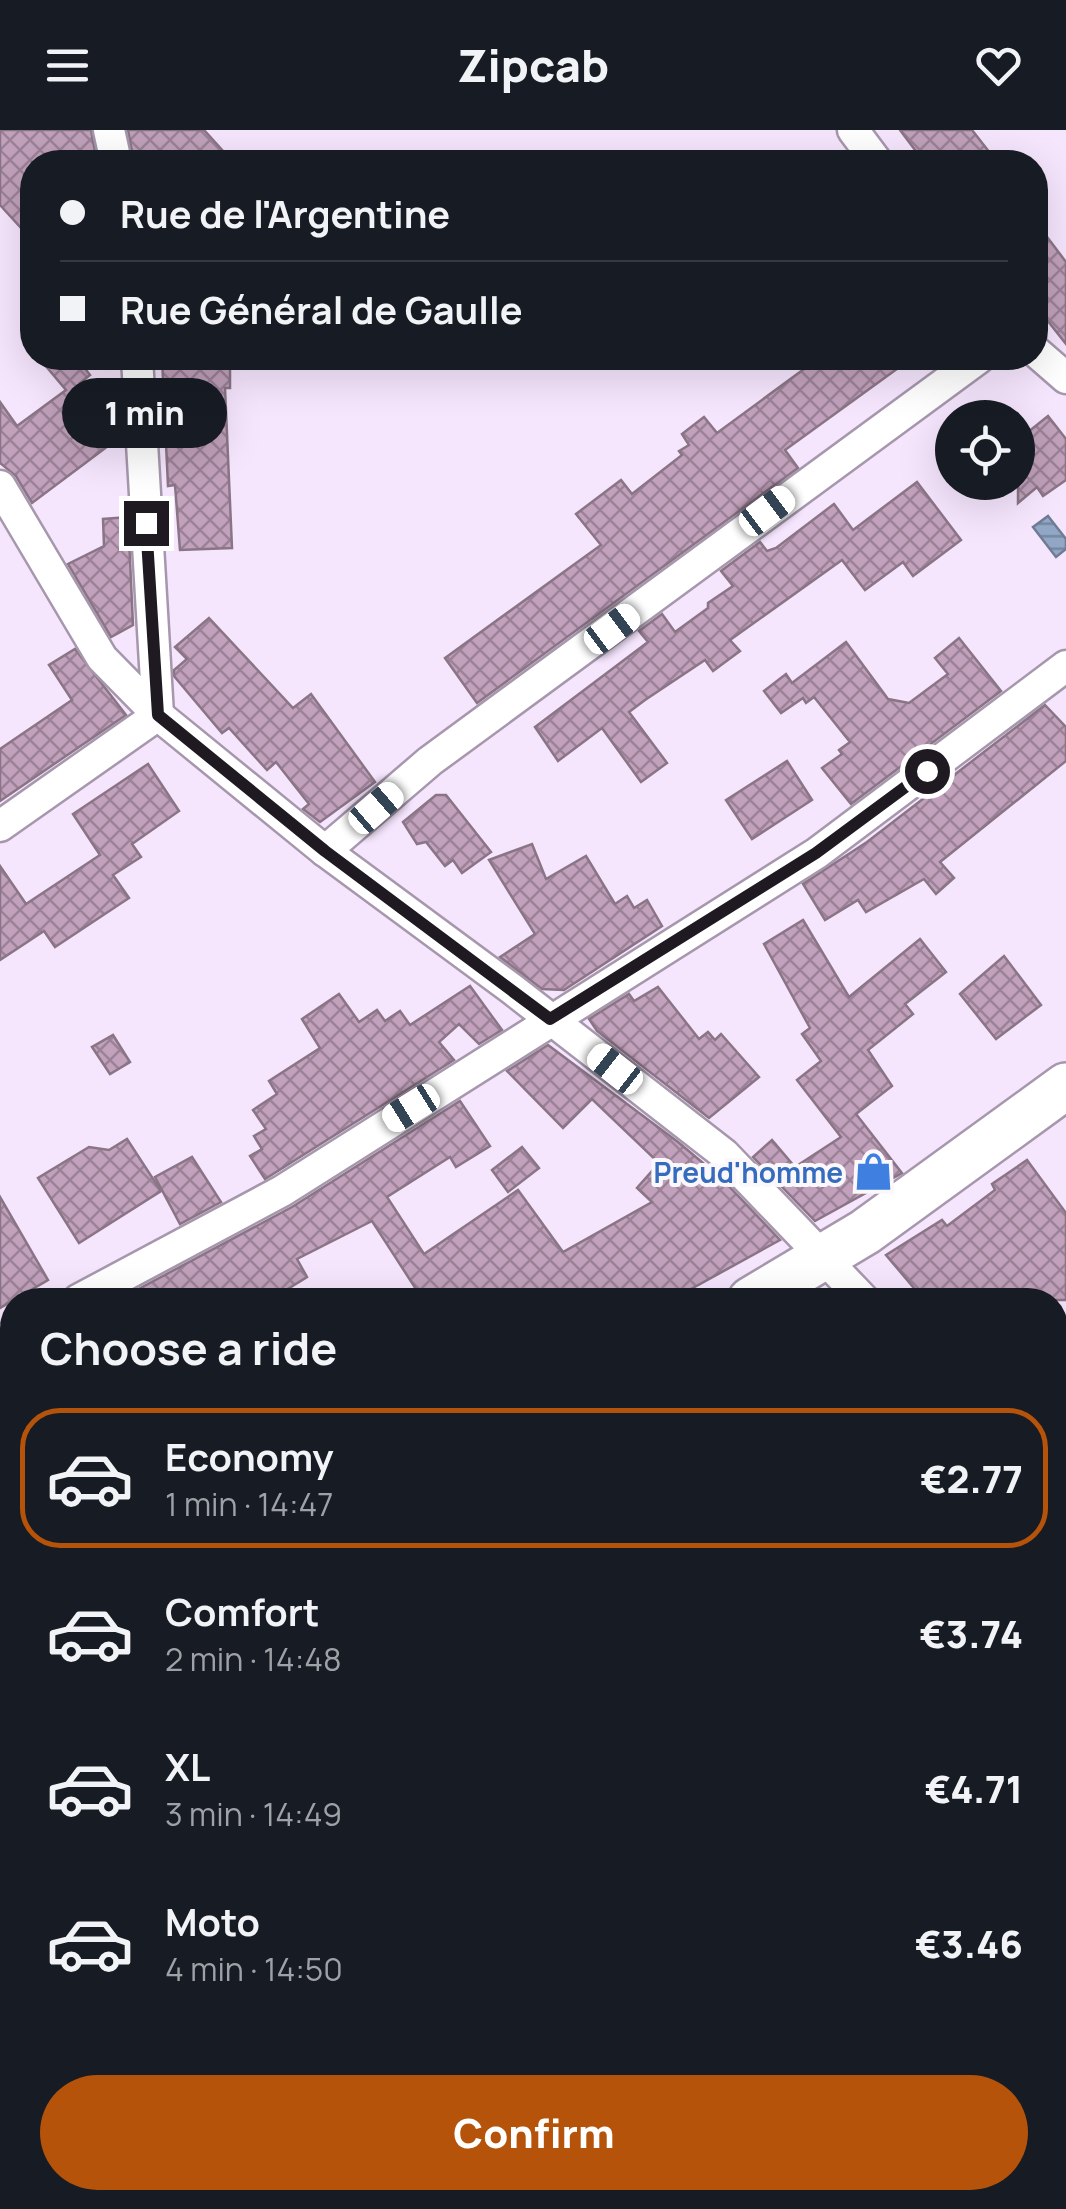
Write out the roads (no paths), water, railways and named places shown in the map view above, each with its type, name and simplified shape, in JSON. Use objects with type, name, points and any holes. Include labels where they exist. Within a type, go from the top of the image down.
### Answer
[{"type":"main road","points":[[772,1288],[822,1259],[1066,1086]]},
{"type":"street","points":[[853,130],[869,150]]},
{"type":"street","points":[[138,370],[158,715]]},
{"type":"street","points":[[325,851],[430,761],[963,370]]},
{"type":"street","points":[[0,486],[102,658],[158,715],[325,851],[724,1154],[852,1288]]},
{"type":"street","points":[[100,1288],[282,1191],[816,853],[1066,666]]},
{"type":"street","points":[[0,826],[158,715]]},
{"type":"water","points":[[1048,516],[1066,539],[1066,549],[1056,557],[1033,527]]},
{"type":"place","name":"Preud'homme","points":[[873,1172]]}]
